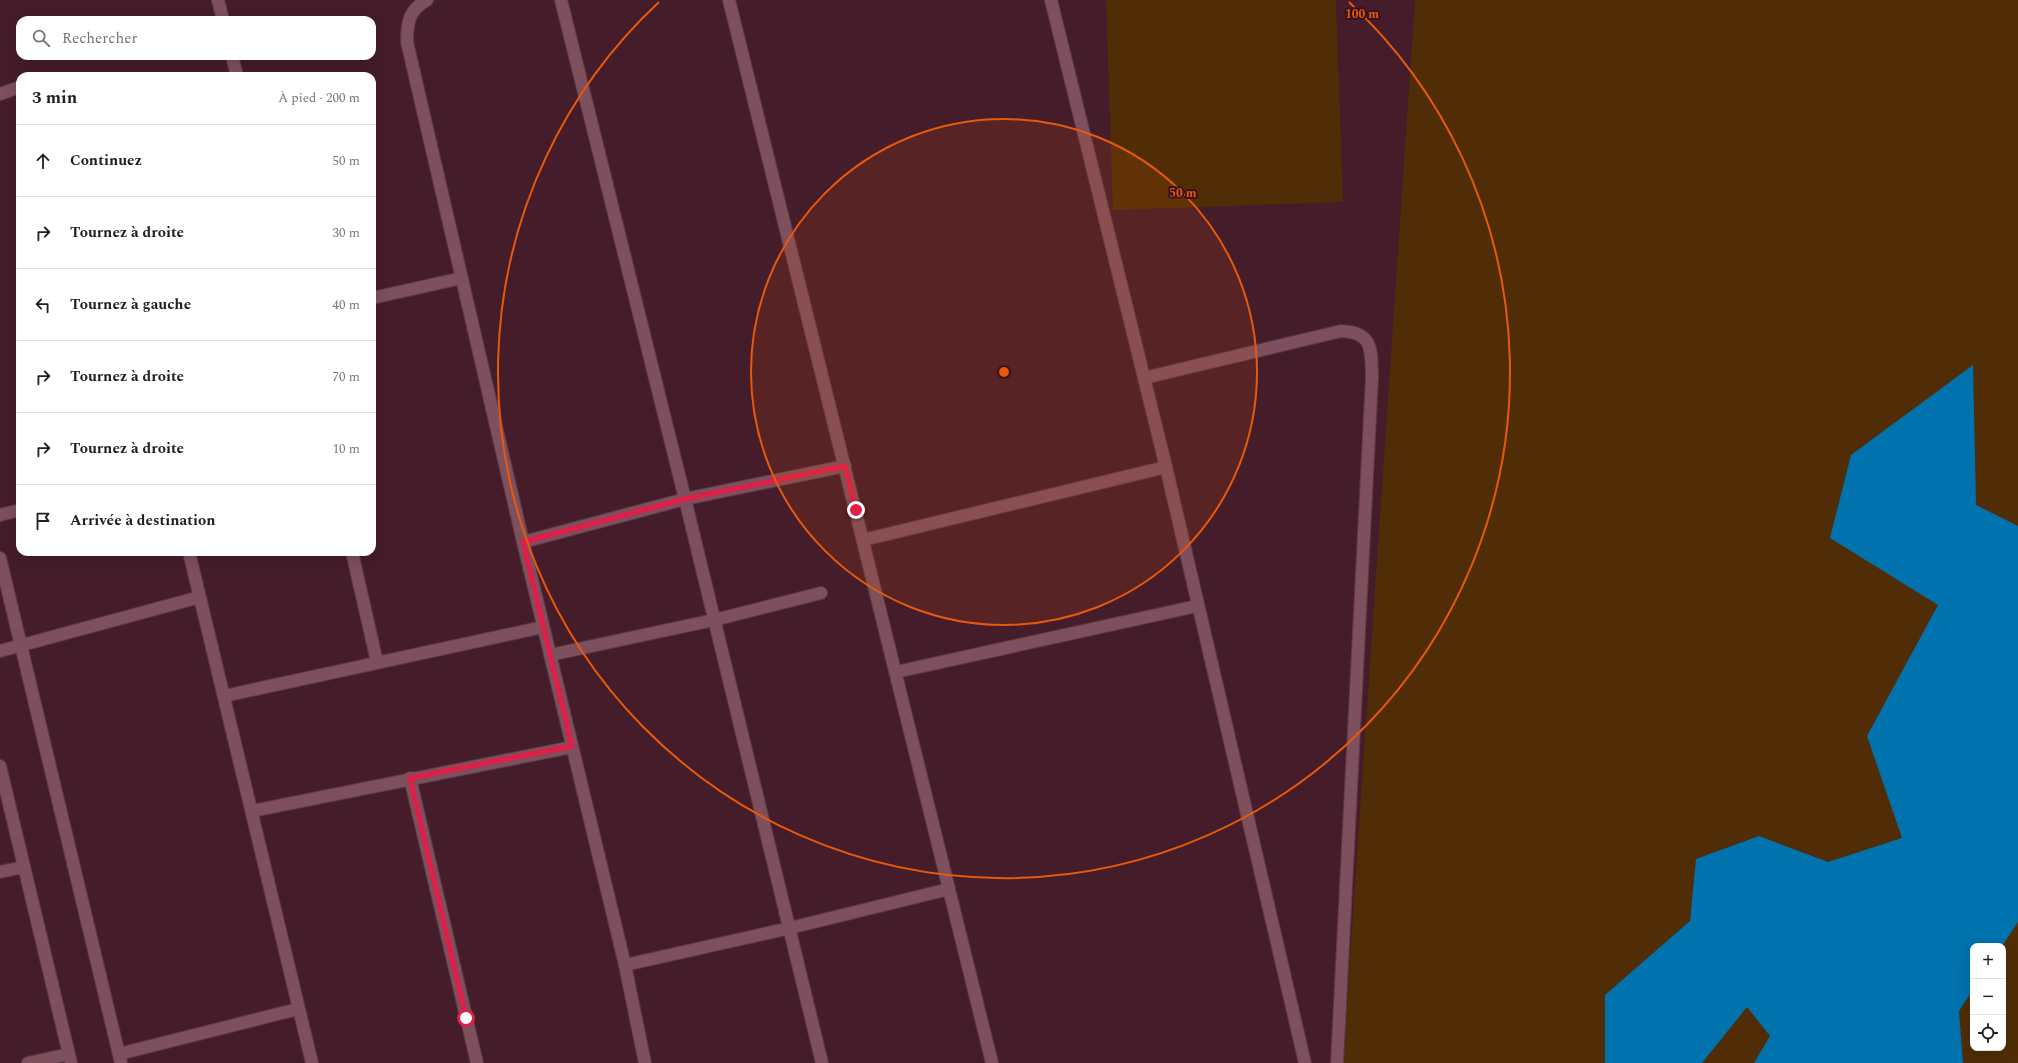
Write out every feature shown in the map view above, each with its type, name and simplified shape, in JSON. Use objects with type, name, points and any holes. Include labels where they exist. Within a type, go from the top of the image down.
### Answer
[{"type":"street","points":[[218,0],[222,16]]},
{"type":"street","points":[[427,0],[413,11],[407,24],[407,42],[543,627],[625,965],[645,1063]]},
{"type":"street","points":[[561,0],[685,499],[822,1063]]},
{"type":"street","points":[[730,0],[992,1063]]},
{"type":"street","points":[[1051,0],[1166,467],[1305,1063]]},
{"type":"street","points":[[233,60],[236,72]]},
{"type":"street","points":[[0,94],[16,88]]},
{"type":"street","points":[[376,297],[462,278]]},
{"type":"street","points":[[1144,378],[1341,331],[1355,332],[1366,339],[1371,353],[1372,377],[1337,1063]]},
{"type":"street","points":[[523,542],[685,499],[845,466]]},
{"type":"street","points":[[863,540],[1166,467]]},
{"type":"street","points":[[0,515],[16,511]]},
{"type":"street","points":[[190,556],[252,811],[298,1010],[312,1063]]},
{"type":"street","points":[[353,556],[377,662]]},
{"type":"street","points":[[0,558],[120,1058],[298,1010]]},
{"type":"street","points":[[550,655],[714,620],[822,593]]},
{"type":"street","points":[[0,651],[200,597]]},
{"type":"street","points":[[896,672],[1198,606]]},
{"type":"street","points":[[224,696],[543,627]]},
{"type":"street","points":[[252,811],[572,746]]},
{"type":"street","points":[[0,766],[70,1058],[28,1063]]},
{"type":"street","points":[[410,778],[477,1063]]},
{"type":"street","points":[[0,872],[24,867]]},
{"type":"street","points":[[625,965],[790,928],[949,889]]},
{"type":"shaded area","points":[[1106,0],[1336,0],[1343,202],[1113,210]]},
{"type":"shaded area","points":[[1415,0],[2018,0],[2018,1063],[1343,1063]]},
{"type":"water","points":[[1973,365],[1976,505],[2018,526],[2018,922],[2004,943],[1970,943],[1970,994],[1959,1011],[1963,1063],[1754,1063],[1770,1036],[1747,1007],[1702,1063],[1605,1063],[1605,995],[1690,921],[1696,859],[1759,836],[1828,862],[1902,838],[1867,736],[1938,605],[1830,538],[1851,455]]},
{"type":"route","points":[[466,1018],[410,778],[572,746],[523,542],[685,499],[845,466],[856,510]]}]
